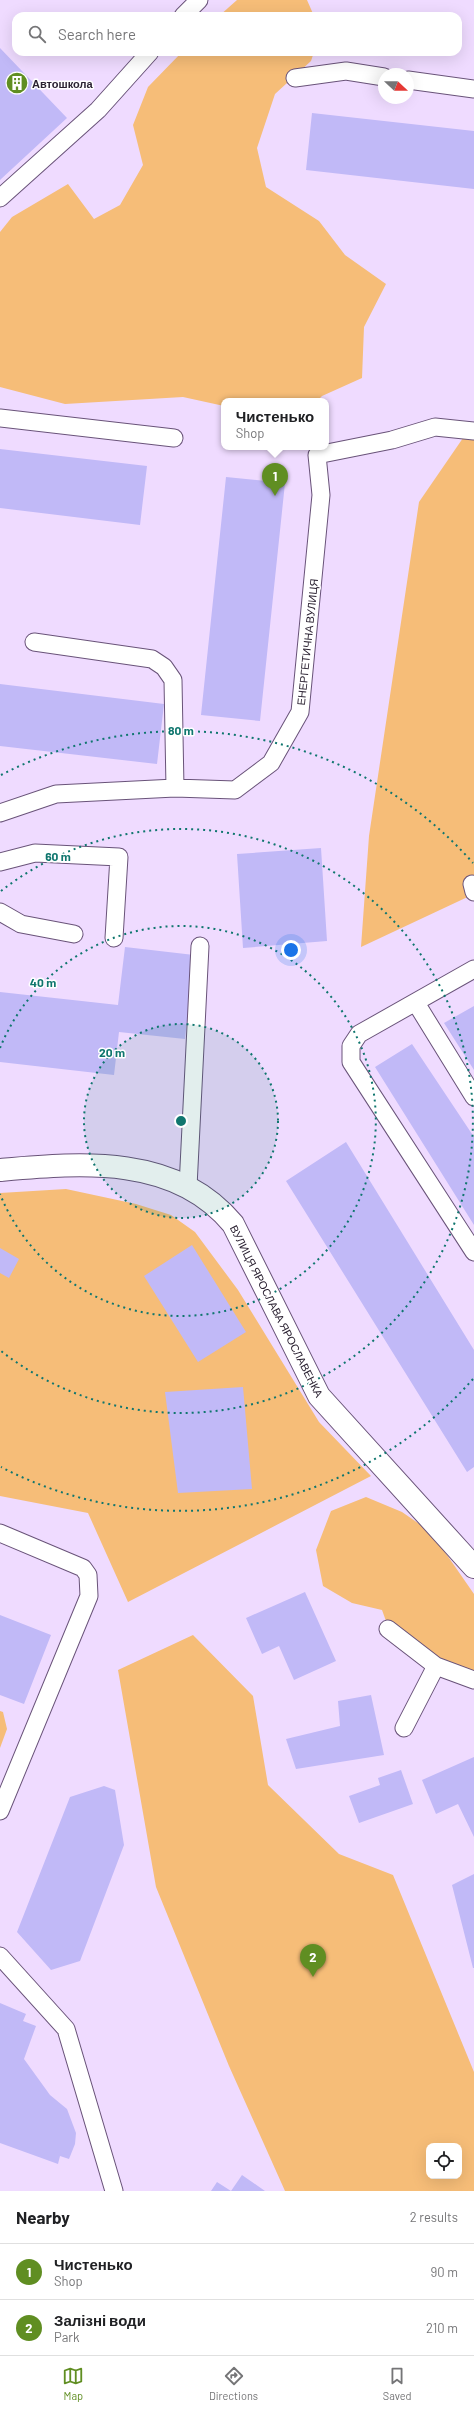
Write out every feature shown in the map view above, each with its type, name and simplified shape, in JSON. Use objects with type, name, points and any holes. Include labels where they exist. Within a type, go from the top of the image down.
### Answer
[{"type":"street","name":"ВУЛИЦЯ ЯРОСЛАВА ЯРОСЛАВЕНКА","points":[[0,1170],[82,1164],[146,1170],[188,1187],[218,1206],[232,1224],[319,1396],[474,1567]]},
{"type":"lane","points":[[188,12],[199,0]]},
{"type":"lane","points":[[0,198],[98,110],[146,56]]},
{"type":"lane","points":[[295,78],[346,72],[378,76]]},
{"type":"lane","points":[[414,81],[474,89]]},
{"type":"lane","points":[[0,418],[174,438]]},
{"type":"lane","name":"ЕНЕРГЕТИЧНА ВУЛИЦЯ","points":[[0,813],[56,794],[175,788],[235,790],[271,763],[300,712],[320,502],[317,455],[392,440],[435,427],[474,431]]},
{"type":"lane","points":[[34,642],[152,659],[164,667],[173,680],[175,788]]},
{"type":"lane","points":[[0,862],[34,853],[119,857],[114,938]]},
{"type":"lane","points":[[0,912],[21,924],[74,934]]},
{"type":"lane","points":[[188,1187],[200,946]]},
{"type":"lane","points":[[474,969],[360,1034],[351,1046],[351,1062],[474,1252]]},
{"type":"lane","points":[[416,1002],[474,1097]]},
{"type":"lane","points":[[0,1533],[83,1568],[88,1575],[89,1596],[0,1811]]},
{"type":"lane","points":[[388,1629],[436,1666],[474,1680]]},
{"type":"lane","points":[[404,1728],[436,1666]]},
{"type":"lane","points":[[0,1956],[8,1968],[66,2029],[114,2191]]},
{"type":"shaded area","points":[[237,0],[307,0],[312,12],[224,12]]},
{"type":"shaded area","points":[[178,56],[313,56],[311,61],[275,94],[257,148],[266,187],[319,221],[345,255],[386,284],[364,327],[362,378],[320,398],[221,398],[221,405],[183,397],[65,404],[0,387],[0,232],[12,217],[68,184],[94,219],[120,205],[143,165],[133,125],[148,87]]},
{"type":"shaded area","points":[[474,422],[474,894],[361,947],[369,836],[419,502]]},
{"type":"shaded area","points":[[66,1189],[136,1204],[171,1215],[195,1232],[238,1290],[319,1422],[371,1476],[128,1602],[88,1513],[0,1496],[0,1193]]},
{"type":"shaded area","points":[[366,1497],[402,1512],[431,1532],[474,1594],[474,1681],[415,1657],[395,1646],[382,1610],[352,1603],[323,1586],[316,1550],[331,1511]]},
{"type":"shaded area","points":[[193,1635],[253,1696],[268,1785],[339,1854],[393,1875],[474,2072],[474,2191],[285,2191],[229,2066],[156,1887],[118,1670]]},
{"type":"shaded area","points":[[0,1711],[3,1712],[7,1729],[0,1748]]},
{"type":"building","name":"Автошкола","points":[[0,48],[67,118],[0,180]]},
{"type":"building","points":[[312,113],[474,131],[474,189],[306,170]]},
{"type":"building","points":[[0,449],[147,466],[140,525],[0,508]]},
{"type":"building","points":[[226,477],[285,483],[260,721],[201,715]]},
{"type":"building","points":[[0,684],[164,704],[157,764],[0,746]]},
{"type":"building","points":[[321,848],[327,941],[243,948],[237,854]]},
{"type":"building","points":[[125,947],[194,955],[185,1039],[119,1032],[114,1075],[0,1062],[0,992],[118,1005]]},
{"type":"building","points":[[474,1006],[474,1070],[444,1023]]},
{"type":"building","points":[[412,1044],[474,1137],[474,1225],[375,1067]]},
{"type":"building","points":[[346,1142],[474,1350],[474,1467],[467,1472],[286,1181]]},
{"type":"building","points":[[192,1245],[246,1332],[198,1362],[144,1276]]},
{"type":"building","points":[[0,1248],[19,1259],[9,1278],[0,1273]]},
{"type":"building","points":[[243,1387],[252,1489],[178,1493],[165,1392]]},
{"type":"building","points":[[305,1592],[336,1661],[294,1680],[279,1646],[262,1654],[246,1618]]},
{"type":"building","points":[[0,1615],[51,1635],[24,1704],[0,1695]]},
{"type":"building","points":[[371,1695],[384,1755],[296,1769],[286,1739],[340,1726],[338,1701]]},
{"type":"building","points":[[474,1757],[474,1837],[458,1804],[436,1814],[422,1780]]},
{"type":"building","points":[[401,1770],[413,1804],[359,1823],[349,1796],[380,1785],[378,1778]]},
{"type":"building","points":[[104,1786],[115,1790],[124,1845],[80,1961],[51,1970],[17,1932],[70,1797]]},
{"type":"building","points":[[474,1874],[474,1968],[473,1968],[452,1885]]},
{"type":"building","points":[[0,2003],[26,2014],[23,2021],[36,2026],[24,2059],[50,2095],[67,2109],[76,2133],[75,2144],[69,2159],[60,2156],[58,2164],[0,2143]]},
{"type":"building","points":[[242,2175],[265,2191],[231,2191]]},
{"type":"building","points":[[217,2182],[231,2191],[211,2191]]},
{"type":"place","name":"Автошкола","points":[[17,83]]},
{"type":"place","name":"Чистенько","points":[[275,496]]},
{"type":"place","name":"Залізні води","points":[[313,1977]]}]
